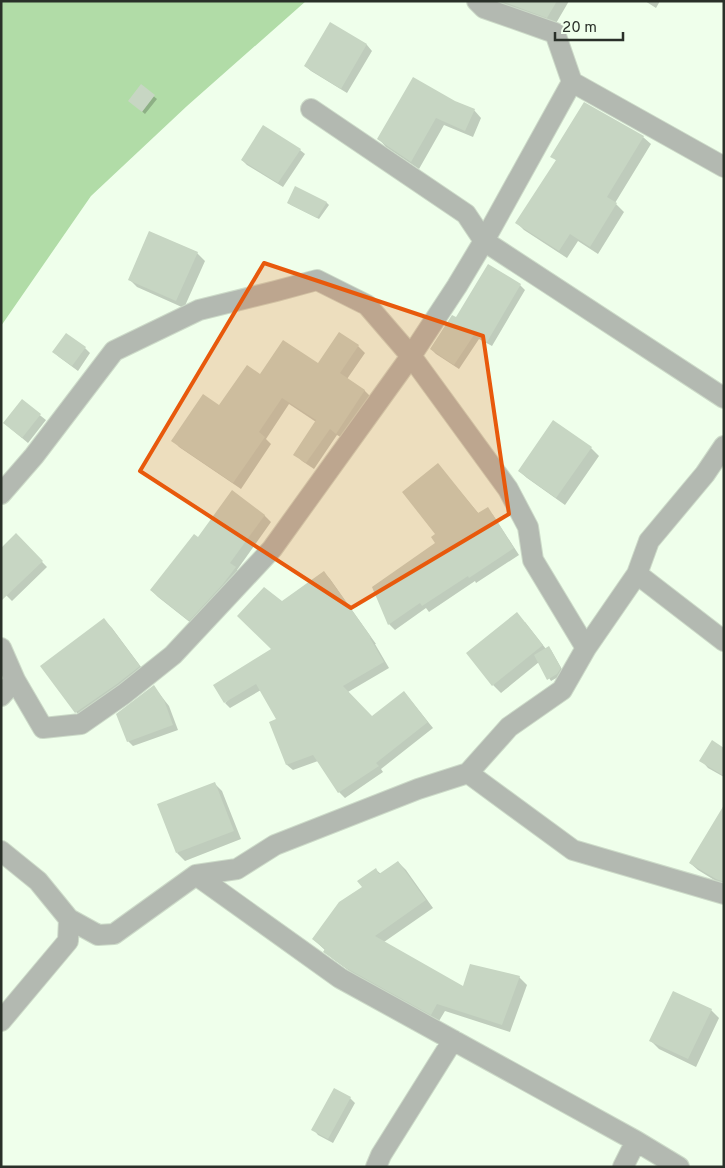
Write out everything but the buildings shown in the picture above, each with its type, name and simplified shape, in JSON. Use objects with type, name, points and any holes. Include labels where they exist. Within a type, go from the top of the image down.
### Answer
[{"type":"street","points":[[477,1],[484,8],[555,32],[572,82],[724,167]]},
{"type":"street","points":[[1,648],[15,680],[44,728],[81,724],[124,694],[172,655],[272,549],[410,356],[457,286],[484,241],[572,82]]},
{"type":"street","points":[[311,109],[466,214],[484,241],[724,398]]},
{"type":"street","points":[[1,494],[34,456],[114,351],[198,310],[317,280],[367,305],[410,356],[508,489],[528,527],[533,560],[586,648]]},
{"type":"street","points":[[1,851],[38,881],[69,919],[98,935],[114,934],[196,875],[237,869],[275,845],[418,789],[468,773],[509,727],[562,690],[586,648],[636,574],[649,541],[705,474],[724,446]]},
{"type":"street","points":[[636,574],[724,641]]},
{"type":"street","points":[[1,696],[15,680]]},
{"type":"street","points":[[468,773],[573,850],[724,894]]},
{"type":"street","points":[[196,875],[340,978],[636,1141],[679,1167]]},
{"type":"street","points":[[1,1021],[68,941],[69,919]]},
{"type":"street","points":[[376,1167],[382,1154],[453,1040]]},
{"type":"street","points":[[623,1167],[636,1141]]},
{"type":"highlighted area","points":[[264,263],[483,336],[509,514],[351,608],[140,471]]},
{"type":"green space","points":[[1,1],[306,1],[187,106],[91,196],[1,326]]}]
